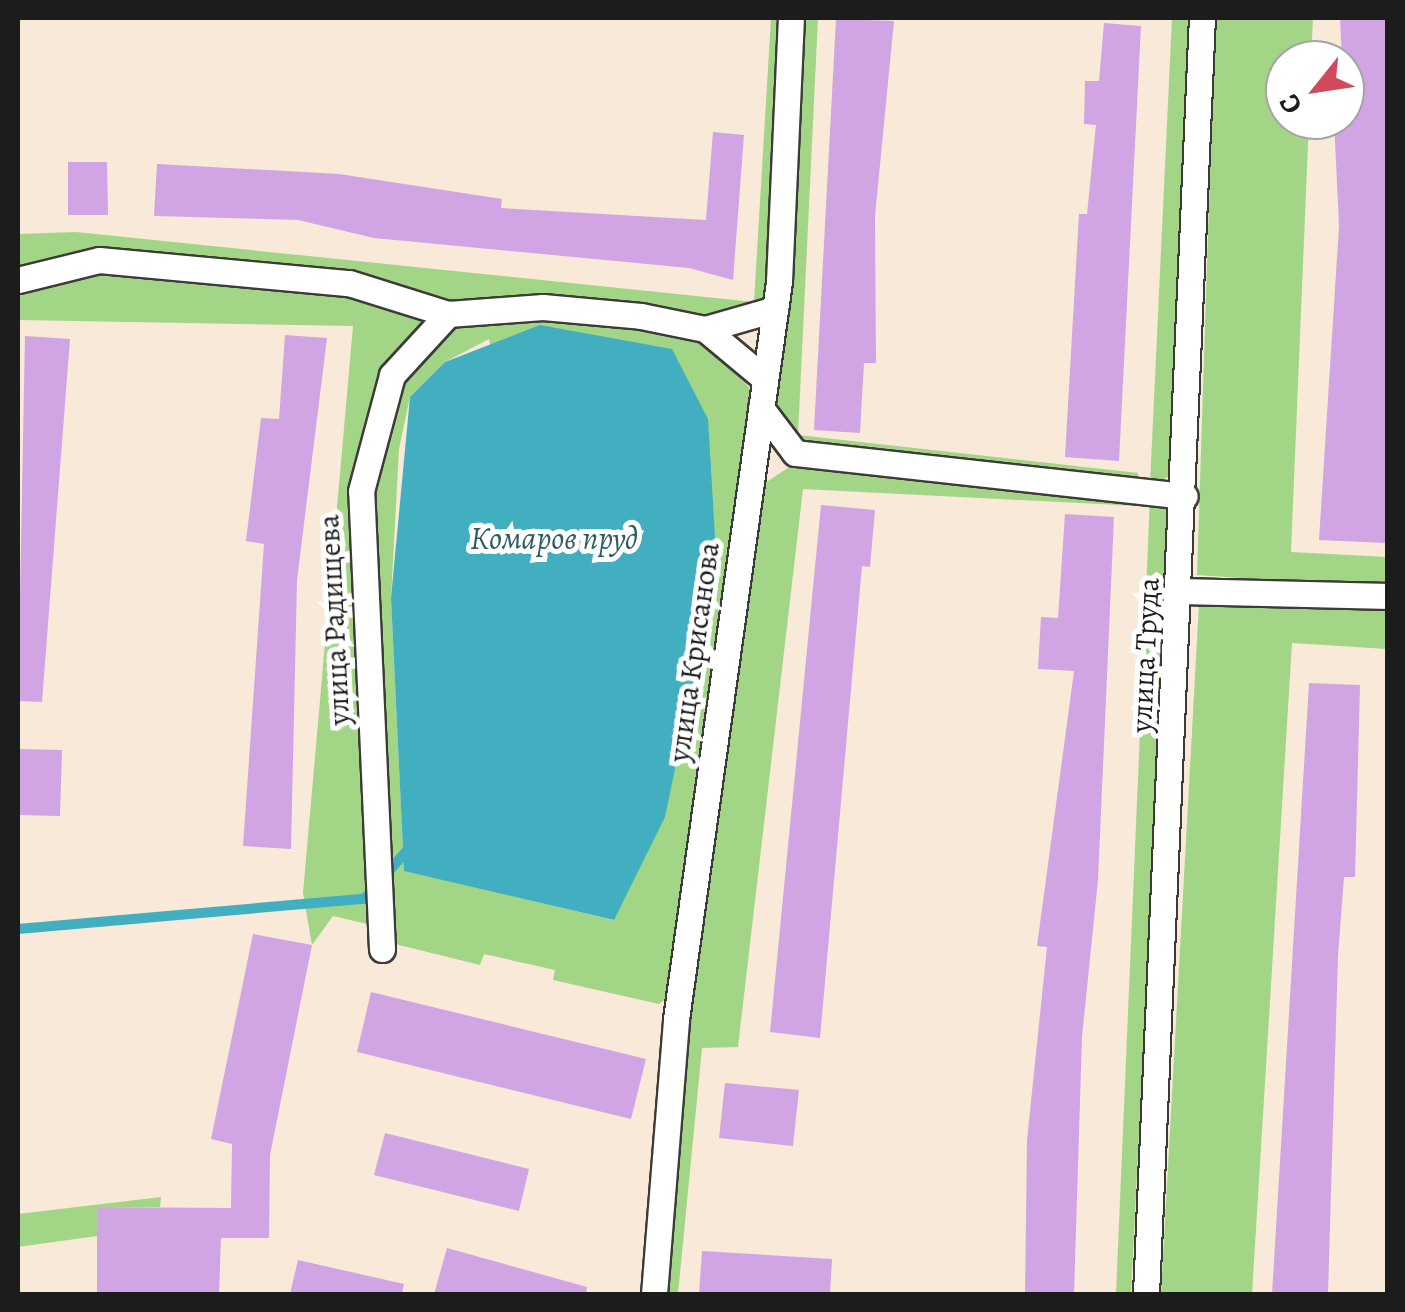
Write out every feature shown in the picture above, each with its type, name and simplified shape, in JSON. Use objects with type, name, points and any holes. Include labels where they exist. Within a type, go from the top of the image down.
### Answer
[{"type":"street","name":"улица Крисанова","points":[[654,1294],[676,1019],[775,309],[790,18]]},
{"type":"street","name":"улица Труда","points":[[1146,1294],[1186,496],[1202,18]]},
{"type":"street","points":[[18,280],[100,260],[349,283],[448,314],[543,307],[705,328],[775,309]]},
{"type":"street","name":"улица Радищева","points":[[382,949],[361,491],[392,375],[448,314]]},
{"type":"street","points":[[705,328],[765,379]]},
{"type":"street","points":[[760,408],[795,453]]},
{"type":"street","points":[[751,478],[795,453],[1186,496]]},
{"type":"street","points":[[1181,591],[1388,596]]},
{"type":"green space","points":[[771,18],[784,18],[768,306],[740,321],[449,306],[97,254],[18,274],[18,234],[76,232],[754,302]]},
{"type":"green space","points":[[796,18],[818,18],[798,435],[1138,473],[1138,482],[798,445],[768,405]]},
{"type":"green space","points":[[1172,18],[1188,18],[1171,476],[1150,484]]},
{"type":"green space","points":[[1215,18],[1313,18],[1312,40],[1265,40],[1265,140],[1308,140],[1291,552],[1387,557],[1387,588],[1197,575]]},
{"type":"green space","points":[[101,268],[343,294],[435,318],[386,372],[355,489],[372,925],[333,916],[312,945],[303,893],[353,326],[18,320],[18,287]]},
{"type":"green space","points":[[542,313],[704,338],[754,393],[672,994],[659,1004],[553,980],[555,970],[484,954],[480,965],[387,942],[370,491],[400,378],[455,320]],"holes":[[[489,339],[614,920],[404,870],[391,598],[399,449],[410,397],[445,362]]]},
{"type":"green space","points":[[797,462],[1138,496],[1138,506],[803,489],[738,1047],[702,1048],[678,1294],[665,1294],[684,1017],[759,487]]},
{"type":"green space","points":[[1150,497],[1167,509],[1166,591],[1131,1294],[1116,1294]]},
{"type":"green space","points":[[1222,601],[1387,607],[1387,649],[1292,643],[1252,1294],[1161,1294],[1199,604]]},
{"type":"green space","points":[[161,1197],[160,1207],[97,1207],[97,1236],[18,1247],[18,1214]]},
{"type":"water","name":"Комаров пруд","points":[[540,325],[672,349],[708,419],[715,537],[707,615],[665,817],[614,920],[404,871],[391,598],[410,397],[445,362]]},
{"type":"building","points":[[1340,18],[1385,19],[1386,543],[1319,540],[1339,226],[1335,140],[1365,140],[1365,40],[1341,40]]},
{"type":"building","points":[[836,19],[894,21],[875,216],[876,363],[864,363],[860,433],[814,430]]},
{"type":"building","points":[[1104,23],[1141,26],[1119,461],[1065,457],[1079,214],[1087,214],[1096,125],[1084,124],[1085,81],[1099,81]]},
{"type":"building","points":[[713,132],[744,135],[733,280],[689,268],[374,238],[298,220],[154,216],[157,164],[339,174],[502,199],[501,208],[706,220]]},
{"type":"building","points":[[68,162],[107,162],[108,215],[68,215]]},
{"type":"building","points":[[285,335],[327,338],[297,580],[291,849],[243,846],[264,544],[246,541],[261,418],[279,419]]},
{"type":"building","points":[[25,336],[70,339],[42,702],[18,701]]},
{"type":"building","points":[[821,505],[875,510],[870,567],[862,566],[820,1038],[770,1032]]},
{"type":"building","points":[[1065,514],[1114,517],[1098,880],[1082,1037],[1074,1294],[1025,1294],[1027,1140],[1047,947],[1037,946],[1074,671],[1038,669],[1041,617],[1058,618]]},
{"type":"building","points":[[1309,683],[1360,685],[1355,877],[1344,877],[1338,956],[1328,1294],[1272,1294]]},
{"type":"building","points":[[18,749],[62,750],[60,816],[18,815]]},
{"type":"building","points":[[253,934],[312,945],[270,1155],[269,1238],[221,1238],[219,1294],[97,1294],[97,1207],[231,1208],[232,1144],[211,1139]]},
{"type":"building","points":[[371,992],[646,1059],[631,1119],[357,1052]]},
{"type":"building","points":[[725,1083],[799,1090],[793,1146],[719,1138]]},
{"type":"building","points":[[385,1133],[529,1169],[519,1211],[374,1175]]},
{"type":"building","points":[[447,1248],[587,1287],[586,1294],[434,1294]]},
{"type":"building","points":[[702,1251],[832,1259],[830,1294],[699,1294]]},
{"type":"building","points":[[298,1260],[404,1284],[402,1294],[290,1294]]},
{"type":"waterway","points":[[18,929],[364,899],[411,846]]}]
